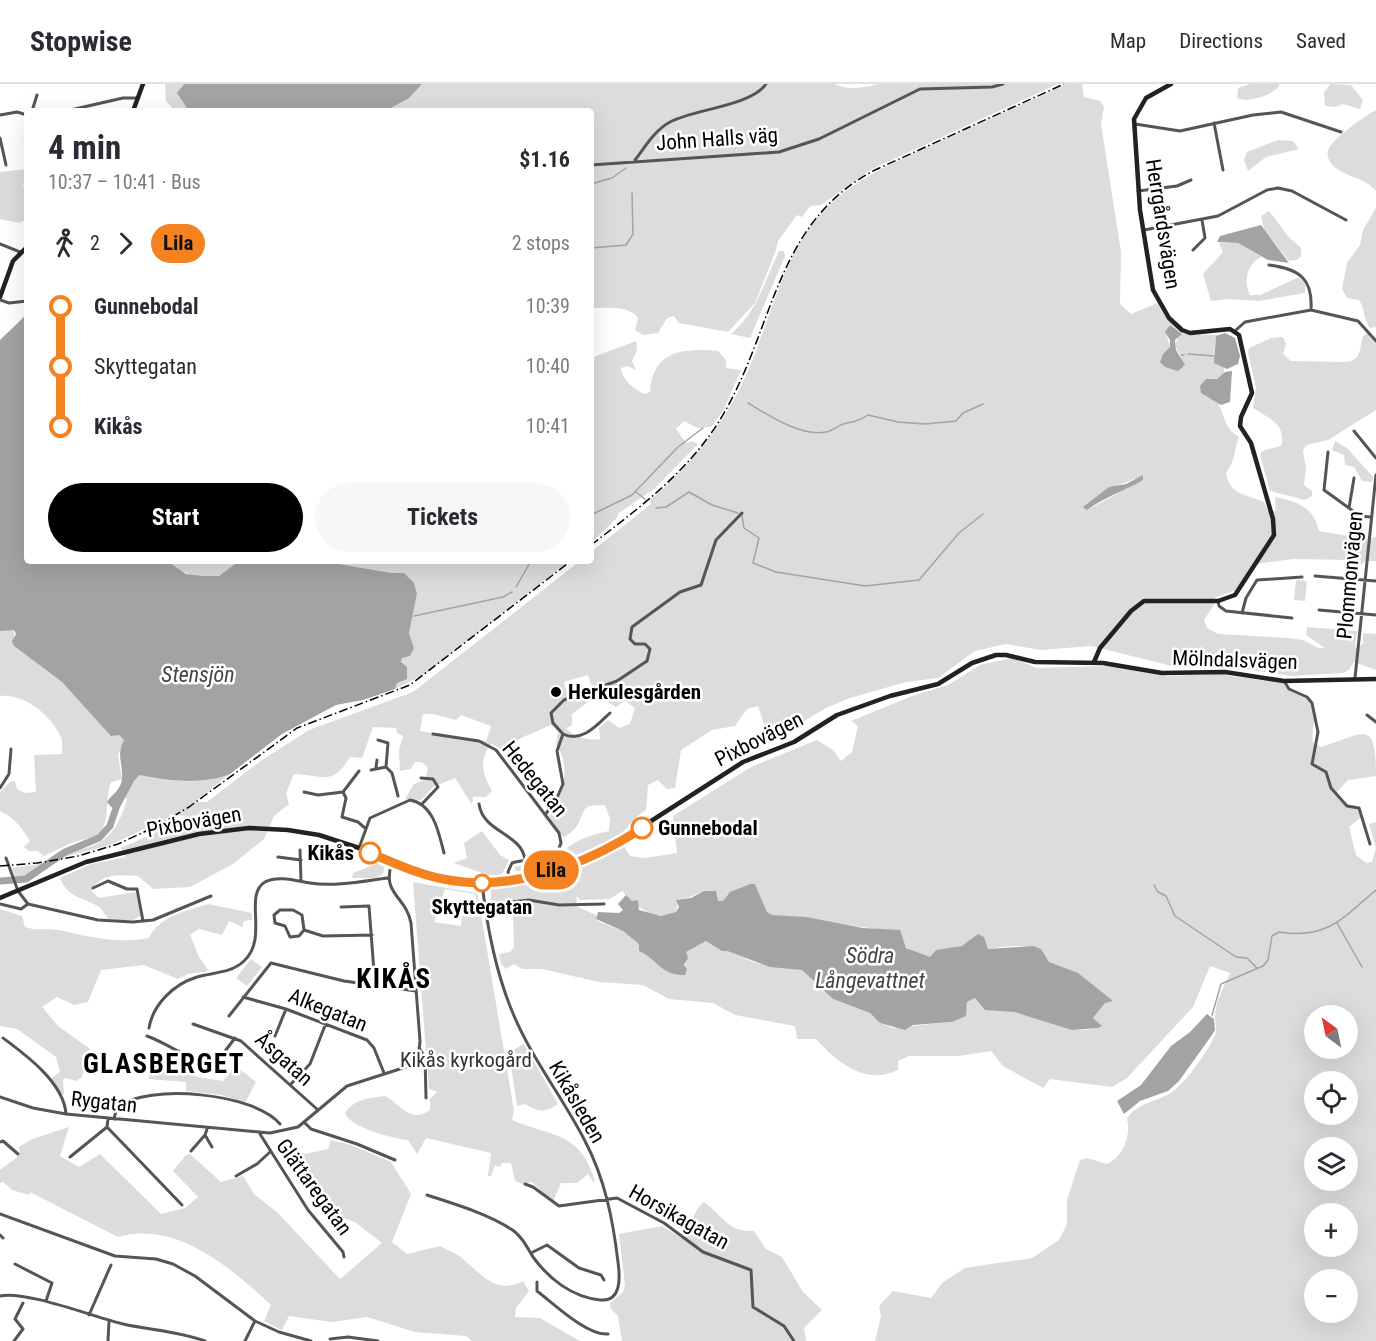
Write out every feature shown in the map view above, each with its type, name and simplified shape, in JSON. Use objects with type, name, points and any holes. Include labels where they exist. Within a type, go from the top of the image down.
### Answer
[{"type":"street","points":[[134,108],[143,84]]},
{"type":"street","name":"John Halls väg","points":[[635,160],[658,130],[672,120],[747,97],[766,84]]},
{"type":"street","name":"John Halls väg","points":[[594,165],[635,160],[748,156],[779,152],[819,139],[888,103],[923,88],[992,87],[1003,84]]},
{"type":"street","points":[[1171,84],[1146,98],[1134,116],[1133,124],[1170,131],[1281,112],[1341,132]]},
{"type":"street","points":[[34,108],[37,95]]},
{"type":"street","points":[[79,108],[123,98],[138,99]]},
{"type":"street","points":[[0,115],[17,112],[24,114]]},
{"type":"street","points":[[1214,123],[1223,170]]},
{"type":"street","name":"Herrgårdsvägen","points":[[1133,124],[1138,191],[1153,290],[1159,304],[1177,327],[1190,333],[1236,330]]},
{"type":"street","points":[[0,138],[6,165]]},
{"type":"street","points":[[1138,191],[1177,186],[1191,180]]},
{"type":"street","points":[[1144,230],[1202,220],[1222,214],[1263,192],[1278,188],[1292,190],[1347,220]]},
{"type":"street","points":[[1193,250],[1205,238],[1202,220]]},
{"type":"street","points":[[0,244],[20,252]]},
{"type":"street","points":[[24,249],[10,266],[0,298],[9,303],[24,301]]},
{"type":"street","points":[[1269,265],[1292,270],[1302,276],[1312,294],[1311,310]]},
{"type":"street","points":[[1094,662],[1100,648],[1139,603],[1157,599],[1182,602],[1218,601],[1235,595],[1274,535],[1273,519],[1251,443],[1240,426],[1241,417],[1252,393],[1240,337],[1236,330],[1245,322],[1311,310],[1358,321],[1376,341]]},
{"type":"street","points":[[1354,430],[1376,458]]},
{"type":"street","points":[[1328,452],[1324,490],[1360,516],[1370,518]]},
{"type":"street","name":"Plommonvägen","points":[[1355,678],[1376,475]]},
{"type":"street","points":[[1349,508],[1354,477]]},
{"type":"street","points":[[610,713],[585,734],[573,737],[563,734],[551,718],[555,708],[568,698],[618,681],[648,662],[650,649],[645,644],[635,644],[630,639],[632,627],[680,592],[701,585],[716,540],[742,513]]},
{"type":"street","points":[[1315,576],[1376,581]]},
{"type":"street","points":[[1242,613],[1246,598],[1257,580],[1302,577]]},
{"type":"street","points":[[1218,601],[1223,610],[1292,618]]},
{"type":"street","points":[[1319,610],[1376,615]]},
{"type":"street","name":"Pixbovägen","points":[[0,898],[86,862],[226,829],[288,830],[320,835],[433,877],[482,883],[510,880],[568,865],[599,853],[627,838],[743,762],[794,742],[846,711],[938,684],[975,661],[1000,655],[1035,662],[1094,662]]},
{"type":"street","name":"Mölndalsvägen","points":[[1094,662],[1162,674],[1225,672],[1284,681],[1376,679]]},
{"type":"street","points":[[1284,681],[1289,689],[1305,695],[1312,703],[1318,732],[1312,764],[1326,772],[1331,788],[1347,806],[1359,808],[1370,844]]},
{"type":"street","points":[[1367,715],[1376,722]]},
{"type":"street","name":"Hedegatan","points":[[432,734],[479,741],[496,750],[559,833],[560,848],[549,858],[525,860]]},
{"type":"street","points":[[545,815],[556,800],[563,784],[557,748],[563,734]]},
{"type":"street","points":[[378,740],[388,743],[386,767],[392,773],[398,796]]},
{"type":"street","points":[[0,788],[9,774],[10,749]]},
{"type":"street","points":[[376,768],[377,760]]},
{"type":"street","points":[[370,770],[386,767]]},
{"type":"street","points":[[304,792],[318,795],[343,792],[358,771]]},
{"type":"street","points":[[421,778],[433,779],[438,787],[422,804]]},
{"type":"street","points":[[343,792],[346,798],[342,817],[358,822],[365,828]]},
{"type":"street","points":[[359,848],[365,828],[373,814],[410,800],[422,804],[435,823],[444,853]]},
{"type":"street","points":[[480,804],[486,821],[513,840],[523,853],[525,860],[511,865],[510,880]]},
{"type":"street","points":[[300,850],[302,881]]},
{"type":"street","points":[[278,857],[300,860]]},
{"type":"street","points":[[6,858],[18,891],[28,904],[98,920],[143,921],[166,915],[211,896]]},
{"type":"street","points":[[392,863],[388,878],[391,890],[410,917],[419,1048],[414,1059],[406,1067],[347,1086],[304,1122],[311,1129],[357,1143],[395,1160]]},
{"type":"street","points":[[149,1028],[157,1008],[172,991],[196,977],[231,970],[252,953],[257,936],[256,895],[264,883],[277,879],[327,884],[388,878]]},
{"type":"street","points":[[93,888],[108,882],[127,889],[137,889],[143,921]]},
{"type":"street","name":"Kikåsleden","points":[[482,883],[492,948],[513,1013],[532,1054],[585,1142],[607,1198],[620,1278],[618,1288],[611,1297],[604,1300],[587,1297],[559,1284],[547,1274],[531,1253]]},
{"type":"street","points":[[484,905],[538,900],[559,905],[604,904]]},
{"type":"street","points":[[0,904],[21,909],[28,904]]},
{"type":"street","points":[[341,907],[368,904],[375,985]]},
{"type":"street","points":[[280,910],[298,912],[303,917],[304,930],[296,938],[290,937],[285,926],[274,921],[274,915],[280,910]]},
{"type":"street","points":[[304,930],[323,936],[372,935]]},
{"type":"street","points":[[230,1016],[269,963],[334,979],[416,991]]},
{"type":"street","name":"Alkegatan","points":[[243,997],[326,1023],[368,1041],[374,1048],[384,1073]]},
{"type":"street","points":[[275,1036],[286,1009]]},
{"type":"street","points":[[290,1085],[310,1064],[326,1023]]},
{"type":"street","name":"Åsgatan","points":[[193,1024],[235,1038],[249,1047],[318,1110]]},
{"type":"street","points":[[147,1036],[168,1044],[191,1060],[213,1067],[235,1038]]},
{"type":"street","points":[[3,1038],[30,1057],[40,1068],[64,1102],[66,1114]]},
{"type":"street","points":[[419,1048],[425,1057],[426,1098]]},
{"type":"street","points":[[114,1119],[117,1107],[141,1096],[188,1094],[216,1096],[233,1101],[267,1115],[280,1124]]},
{"type":"street","name":"Rygatan","points":[[0,1096],[33,1108],[66,1114],[260,1134],[294,1129],[304,1122]]},
{"type":"street","points":[[70,1157],[107,1127],[108,1119]]},
{"type":"street","points":[[107,1127],[182,1205]]},
{"type":"street","points":[[191,1151],[207,1129]]},
{"type":"street","name":"Glättaregatan","points":[[260,1134],[270,1152],[344,1257]]},
{"type":"street","points":[[204,1135],[212,1147]]},
{"type":"street","points":[[0,1142],[18,1154]]},
{"type":"street","points":[[236,1176],[257,1164],[270,1152]]},
{"type":"street","points":[[525,1184],[539,1190],[559,1206],[607,1198]]},
{"type":"street","points":[[427,1195],[513,1230],[531,1253],[547,1245],[568,1262],[601,1275],[604,1280]]},
{"type":"street","name":"Horsikagatan","points":[[607,1198],[617,1198],[664,1223],[703,1252],[751,1270],[753,1307],[784,1326],[794,1341]]},
{"type":"street","points":[[0,1214],[115,1256],[156,1259],[173,1264],[195,1276],[255,1322],[311,1341]]},
{"type":"street","points":[[15,1264],[52,1283],[45,1301]]},
{"type":"street","points":[[89,1315],[111,1265]]},
{"type":"street","points":[[537,1282],[537,1291],[562,1311],[594,1332],[608,1334]]},
{"type":"street","points":[[0,1296],[14,1295],[45,1301],[109,1321],[191,1336],[205,1341]]},
{"type":"street","points":[[14,1341],[23,1329],[15,1319],[23,1303]]},
{"type":"street","points":[[108,1341],[109,1321]]},
{"type":"street","points":[[245,1341],[255,1322]]},
{"type":"street","points":[[330,1340],[348,1337],[378,1341]]},
{"type":"green space","points":[[165,84],[834,84],[856,88],[877,84],[1058,84],[872,169],[821,205],[810,206],[802,217],[797,215],[778,241],[755,303],[728,332],[679,323],[674,316],[667,318],[658,333],[643,335],[635,330],[638,318],[630,311],[617,308],[594,308],[594,108],[172,108],[166,101]]},
{"type":"green space","points":[[1067,84],[1082,84],[1084,97],[1100,101],[1104,107],[1101,124],[1121,252],[1120,304],[1131,314],[1158,303],[1170,322],[1184,334],[1219,335],[1216,337],[1214,356],[1224,368],[1224,374],[1201,389],[1209,398],[1217,401],[1227,425],[1239,437],[1234,459],[1226,473],[1231,486],[1240,493],[1264,502],[1268,511],[1276,511],[1275,497],[1303,506],[1313,516],[1319,531],[1366,539],[1376,537],[1376,561],[1365,561],[1362,565],[1350,560],[1293,559],[1254,564],[1236,590],[1214,598],[1214,605],[1204,620],[1207,628],[1218,634],[1303,640],[1318,648],[1325,648],[1306,635],[1307,627],[1357,631],[1355,648],[1363,644],[1363,633],[1376,634],[1376,670],[1354,662],[1349,670],[1343,673],[1291,676],[1227,666],[1176,667],[1091,646],[1041,650],[1006,644],[975,651],[938,678],[906,682],[850,698],[826,708],[779,736],[769,738],[758,706],[747,709],[735,726],[712,730],[681,750],[675,788],[667,789],[658,780],[648,785],[646,810],[615,839],[567,861],[527,871],[516,871],[514,867],[559,857],[569,846],[587,837],[609,831],[610,819],[605,805],[586,808],[577,826],[564,838],[549,816],[562,789],[565,771],[561,753],[556,744],[558,732],[551,725],[521,738],[504,750],[491,744],[484,756],[483,768],[492,791],[486,797],[473,797],[472,805],[455,778],[433,787],[421,800],[405,799],[414,784],[425,780],[428,768],[422,762],[415,762],[411,769],[400,771],[399,750],[403,736],[397,733],[396,728],[373,727],[362,758],[350,757],[344,766],[332,776],[294,774],[286,793],[289,804],[274,816],[264,839],[233,864],[190,887],[153,889],[138,876],[112,876],[101,880],[91,890],[99,898],[136,892],[141,915],[134,920],[109,919],[99,907],[67,890],[60,878],[91,864],[126,857],[121,848],[168,827],[186,816],[174,815],[110,845],[60,858],[73,851],[95,845],[107,837],[116,826],[122,813],[127,800],[125,797],[134,781],[141,775],[198,781],[230,774],[195,802],[207,802],[262,760],[309,730],[413,692],[576,564],[594,564],[594,550],[651,504],[650,500],[680,472],[706,442],[729,408],[748,371],[786,271],[805,234],[830,204],[861,181],[894,162]],"holes":[[[1170,325],[1180,332],[1176,344],[1181,355],[1177,369],[1168,367],[1161,359],[1170,347],[1166,333]],[[1137,478],[1143,480],[1087,510],[1116,486]],[[588,675],[592,688],[575,694],[572,688],[566,690],[564,682]],[[597,695],[616,707],[625,701],[635,708],[630,724],[619,728],[608,720],[599,728],[600,739],[586,739],[569,731],[566,728],[572,725],[572,714]],[[423,714],[456,720],[461,715],[491,726],[486,741],[420,731]]]},
{"type":"green space","points":[[1250,84],[1279,84],[1279,86],[1260,98],[1248,100],[1237,98],[1238,88]]},
{"type":"green space","points":[[1330,84],[1351,85],[1363,100],[1360,109],[1343,104],[1335,107],[1325,106],[1324,93]]},
{"type":"green space","points":[[1376,110],[1376,191],[1367,183],[1336,168],[1330,162],[1328,154],[1329,148],[1337,139]]},
{"type":"green space","points":[[1278,140],[1293,141],[1299,149],[1266,157],[1248,171],[1244,160],[1247,152]]},
{"type":"green space","points":[[24,169],[24,220],[19,223],[0,219],[0,172]]},
{"type":"green space","points":[[1376,208],[1376,327],[1370,328],[1359,300],[1347,298],[1342,289],[1347,263],[1360,245],[1363,230]]},
{"type":"green space","points":[[1269,211],[1288,236],[1301,248],[1301,256],[1297,260],[1289,261],[1264,229],[1261,216]]},
{"type":"green space","points":[[1219,243],[1238,243],[1262,257],[1253,264],[1248,273],[1247,284],[1250,295],[1260,295],[1299,277],[1305,283],[1305,293],[1259,301],[1228,299],[1211,301],[1203,274],[1223,252]]},
{"type":"green space","points":[[779,251],[784,251],[785,256],[750,338],[731,334],[748,316],[760,296]]},
{"type":"green space","points":[[1367,333],[1376,344],[1376,410],[1328,440],[1307,445],[1303,450],[1306,468],[1304,485],[1312,491],[1312,496],[1305,500],[1270,491],[1260,455],[1262,451],[1281,446],[1282,438],[1275,422],[1253,408],[1256,388],[1248,353],[1249,348],[1271,338],[1283,337],[1286,344],[1283,354],[1291,361],[1347,362],[1358,356],[1363,336]]},
{"type":"green space","points":[[636,341],[637,350],[632,361],[636,370],[627,366],[621,368],[629,384],[644,394],[650,392],[652,378],[657,367],[672,355],[683,352],[718,351],[726,360],[726,368],[741,370],[723,411],[711,427],[698,428],[684,421],[676,429],[686,443],[692,441],[698,444],[654,489],[619,513],[616,519],[594,540],[594,357]]},
{"type":"green space","points":[[1335,441],[1347,448],[1373,477],[1372,482],[1362,481],[1354,467],[1345,465],[1344,455],[1332,450]]},
{"type":"green space","points":[[171,564],[235,564],[220,575],[207,578],[178,569]]},
{"type":"green space","points":[[339,564],[565,564],[426,673],[395,689],[402,658],[411,639],[409,633],[417,594],[404,573]]},
{"type":"green space","points":[[1296,580],[1307,581],[1305,601],[1294,600]]},
{"type":"green space","points":[[14,629],[14,646],[62,682],[111,735],[119,735],[124,740],[118,755],[122,779],[111,782],[105,822],[100,835],[71,843],[44,856],[38,851],[29,851],[24,847],[30,841],[21,827],[0,811],[0,792],[10,782],[15,781],[17,789],[25,793],[36,792],[34,755],[62,754],[61,737],[56,727],[43,713],[18,698],[0,696],[0,631]]},
{"type":"green space","points":[[1012,658],[1037,668],[1108,666],[1167,676],[1217,674],[1283,683],[1290,691],[1304,697],[1311,704],[1314,713],[1313,743],[1321,747],[1358,735],[1365,734],[1370,738],[1374,745],[1376,776],[1348,780],[1336,793],[1348,805],[1359,809],[1360,818],[1349,827],[1356,855],[1366,863],[1372,862],[1376,848],[1376,1341],[875,1341],[881,1316],[879,1306],[893,1291],[931,1298],[942,1283],[965,1268],[1032,1258],[1059,1240],[1067,1224],[1067,1200],[1080,1160],[1087,1158],[1107,1164],[1113,1160],[1122,1150],[1127,1139],[1127,1118],[1139,1107],[1171,1093],[1193,1070],[1215,1035],[1216,1006],[1230,973],[1210,966],[1193,1007],[1127,1078],[1112,1087],[1050,1079],[1043,1088],[1003,1066],[991,1051],[959,1056],[909,1056],[898,1061],[898,1070],[886,1074],[863,1073],[842,1063],[816,1039],[797,1039],[795,1026],[735,1015],[713,1003],[669,999],[643,985],[599,982],[542,969],[522,969],[514,964],[506,969],[501,964],[499,954],[510,952],[514,947],[513,912],[490,914],[491,888],[558,870],[623,845],[630,856],[645,858],[677,853],[673,816],[751,767],[817,740],[833,750],[841,761],[852,752],[858,726],[851,721],[912,696],[948,685],[980,665]],"holes":[[[755,884],[767,912],[772,915],[885,930],[911,950],[923,956],[930,957],[936,950],[964,945],[977,935],[988,949],[1013,946],[1030,947],[1044,955],[1049,962],[1086,981],[1098,994],[1105,1003],[1093,1018],[1098,1028],[1079,1030],[1018,1013],[985,1010],[975,998],[967,1002],[967,1008],[952,1022],[893,1028],[880,1023],[870,1013],[833,999],[802,970],[756,963],[722,951],[706,941],[686,952],[685,975],[671,973],[639,951],[639,944],[623,931],[597,921],[596,915],[576,906],[577,896],[580,900],[610,899],[622,891],[646,911],[668,915],[676,912],[679,899],[711,892],[718,901],[723,901],[730,892]]]},
{"type":"green space","points":[[1376,822],[1376,848],[1369,824]]},
{"type":"green space","points":[[482,831],[500,855],[509,860],[502,874],[490,876],[454,863],[467,858],[464,843]]},
{"type":"green space","points":[[376,861],[385,864],[383,874],[375,878],[352,878],[353,873],[376,864]]},
{"type":"green space","points":[[47,863],[25,876],[16,878],[12,868]]},
{"type":"green space","name":"Kikås kyrkogård","points":[[413,882],[476,893],[478,896],[514,1111],[512,1120],[563,1138],[573,1144],[589,1165],[595,1181],[593,1182],[588,1174],[577,1183],[561,1183],[553,1202],[532,1182],[522,1184],[515,1181],[511,1163],[502,1163],[500,1167],[495,1165],[491,1176],[488,1176],[491,1153],[426,1138],[417,1154],[408,1140],[382,1135],[363,1128],[345,1113],[357,1102],[385,1096],[406,1112],[423,1114],[430,1110],[430,1099],[437,1092],[429,1089]],"holes":[[[445,889],[475,894],[480,917],[462,916],[461,926],[434,922]]]},
{"type":"green space","points":[[208,904],[252,913],[252,920],[244,921],[242,927],[229,921],[222,935],[199,929],[190,935],[199,957],[209,971],[188,974],[178,979],[144,965],[101,970],[88,1002],[74,1005],[57,997],[42,1007],[58,1026],[90,1049],[82,1077],[76,1081],[65,1078],[63,1080],[64,1094],[62,1095],[50,1079],[60,1072],[56,1057],[17,1029],[0,1026],[0,909],[22,916],[25,927],[29,928],[59,930],[115,940],[137,940],[149,938],[159,924],[166,919]]},
{"type":"green space","points":[[251,959],[262,967],[247,986],[236,978]]},
{"type":"green space","points":[[524,1044],[558,1104],[550,1109],[538,1110],[525,1104],[517,1106],[509,1052]]},
{"type":"green space","points":[[154,1054],[197,1077],[223,1081],[236,1066],[256,1082],[245,1103],[222,1095],[186,1091],[186,1082],[148,1079]]},
{"type":"green space","points":[[69,1127],[60,1156],[79,1167],[100,1154],[161,1214],[185,1208],[198,1197],[173,1171],[186,1155],[190,1154],[221,1182],[243,1176],[254,1194],[277,1212],[340,1279],[382,1243],[355,1222],[329,1213],[320,1202],[314,1182],[292,1152],[305,1154],[328,1149],[331,1140],[351,1145],[391,1162],[411,1194],[392,1242],[407,1254],[440,1246],[460,1256],[482,1276],[497,1284],[505,1286],[523,1281],[529,1291],[516,1308],[515,1317],[540,1318],[580,1341],[472,1341],[466,1336],[415,1332],[367,1317],[332,1322],[289,1316],[282,1330],[264,1321],[271,1305],[239,1277],[202,1251],[161,1235],[140,1234],[118,1237],[30,1192],[29,1195],[12,1190],[3,1182],[0,1183],[0,1170],[20,1155],[19,1147],[32,1139]]},
{"type":"green space","points":[[704,1202],[731,1226],[745,1231],[754,1231],[766,1249],[782,1257],[803,1292],[822,1310],[804,1328],[806,1341],[622,1341],[618,1316],[611,1309],[610,1303],[623,1292],[625,1285],[619,1234],[662,1226],[681,1238]]},
{"type":"water","points":[[184,84],[422,84],[409,98],[391,108],[187,108],[177,93]]},
{"type":"water","points":[[1261,225],[1289,263],[1268,260],[1238,243],[1217,242],[1220,236]]},
{"type":"water","name":"Stensjön","points":[[24,317],[24,564],[171,564],[186,574],[203,576],[219,576],[235,564],[339,564],[404,573],[414,583],[417,594],[409,633],[414,648],[410,656],[402,658],[401,662],[407,667],[407,679],[397,683],[395,689],[363,700],[336,705],[282,734],[230,774],[197,781],[140,775],[134,781],[119,809],[111,807],[107,802],[122,782],[120,754],[124,740],[119,735],[111,736],[62,682],[14,646],[12,641],[16,634],[14,630],[0,631],[0,340]]},
{"type":"water","points":[[1170,325],[1182,334],[1175,340],[1176,350],[1185,365],[1178,371],[1165,367],[1160,362],[1163,354],[1170,347],[1170,340],[1165,332]]},
{"type":"water","points":[[1225,333],[1235,338],[1240,356],[1238,364],[1227,369],[1214,363],[1216,336]]},
{"type":"water","points":[[1232,371],[1230,402],[1221,405],[1201,393],[1200,386],[1206,379],[1217,379],[1225,372]]},
{"type":"water","points":[[1143,475],[1143,480],[1136,484],[1100,501],[1087,510],[1083,507],[1109,487],[1126,484]]},
{"type":"water","name":"Södra Långevattnet","points":[[755,884],[767,912],[772,915],[806,917],[863,928],[900,930],[906,948],[930,957],[936,950],[962,946],[978,934],[984,937],[988,949],[1033,946],[1041,949],[1049,962],[1078,973],[1113,1001],[1105,1003],[1093,1018],[1102,1026],[1098,1028],[1072,1030],[1014,1012],[985,1010],[975,998],[967,1002],[966,1016],[952,1022],[913,1025],[905,1030],[880,1023],[870,1013],[833,999],[802,970],[770,967],[722,951],[706,941],[686,952],[688,958],[684,965],[687,969],[685,975],[670,973],[639,951],[639,944],[623,931],[596,919],[598,912],[619,913],[623,910],[618,904],[626,895],[632,901],[638,900],[639,910],[661,916],[676,912],[679,907],[676,900],[691,898],[704,891],[716,891],[718,901],[723,901],[730,892]]},
{"type":"water","points":[[1207,1014],[1214,1019],[1215,1030],[1179,1081],[1168,1091],[1140,1101],[1124,1114],[1117,1101],[1141,1085],[1171,1046],[1190,1032]]},
{"type":"waterway","points":[[594,183],[612,178],[626,168]]},
{"type":"waterway","points":[[594,248],[626,245],[633,234],[632,193]]},
{"type":"waterway","points":[[1188,354],[1214,356]]},
{"type":"waterway","points":[[748,403],[785,424],[816,433],[828,431],[868,415],[898,422],[925,424],[956,421],[963,413],[983,404]]},
{"type":"waterway","points":[[594,514],[632,495],[678,447],[703,428]]},
{"type":"waterway","points":[[636,492],[645,499]]},
{"type":"waterway","points":[[656,508],[666,507],[689,492],[712,505],[738,513]]},
{"type":"waterway","points":[[742,516],[744,528],[759,538],[753,563],[776,572],[865,586],[919,580],[959,533],[983,514]]},
{"type":"waterway","points":[[516,587],[529,564]]},
{"type":"waterway","points":[[414,616],[503,597],[512,592]]},
{"type":"waterway","points":[[0,881],[26,879],[65,852],[99,838],[110,826],[118,802]]},
{"type":"waterway","points":[[1154,885],[1158,892],[1166,896],[1175,916],[1236,957],[1247,958],[1257,968]]},
{"type":"waterway","points":[[1212,1015],[1221,984],[1263,966],[1268,960],[1272,936],[1279,932],[1295,934],[1322,930],[1343,918],[1376,890]]},
{"type":"waterway","points":[[1337,923],[1362,967]]},
{"type":"railway","points":[[594,543],[676,474],[718,423],[737,389],[779,283],[795,250],[815,220],[841,193],[875,170],[1064,84]]},
{"type":"railway","points":[[0,866],[78,856],[118,844],[157,826],[189,807],[297,728],[410,685],[567,564]]},
{"type":"bus line","name":"Lila","points":[[370,853],[423,875],[444,880],[482,883],[535,875],[584,860],[642,828]]},
{"type":"place","name":"Herkulesgården","points":[[556,692]]},
{"type":"place","name":"Gunnebodal","points":[[642,828]]},
{"type":"place","name":"Kikås","points":[[370,853]]},
{"type":"place","name":"Skyttegatan","points":[[482,883]]},
{"type":"district","name":"KIKÅS","points":[[394,979]]},
{"type":"district","name":"GLASBERGET","points":[[164,1064]]}]
